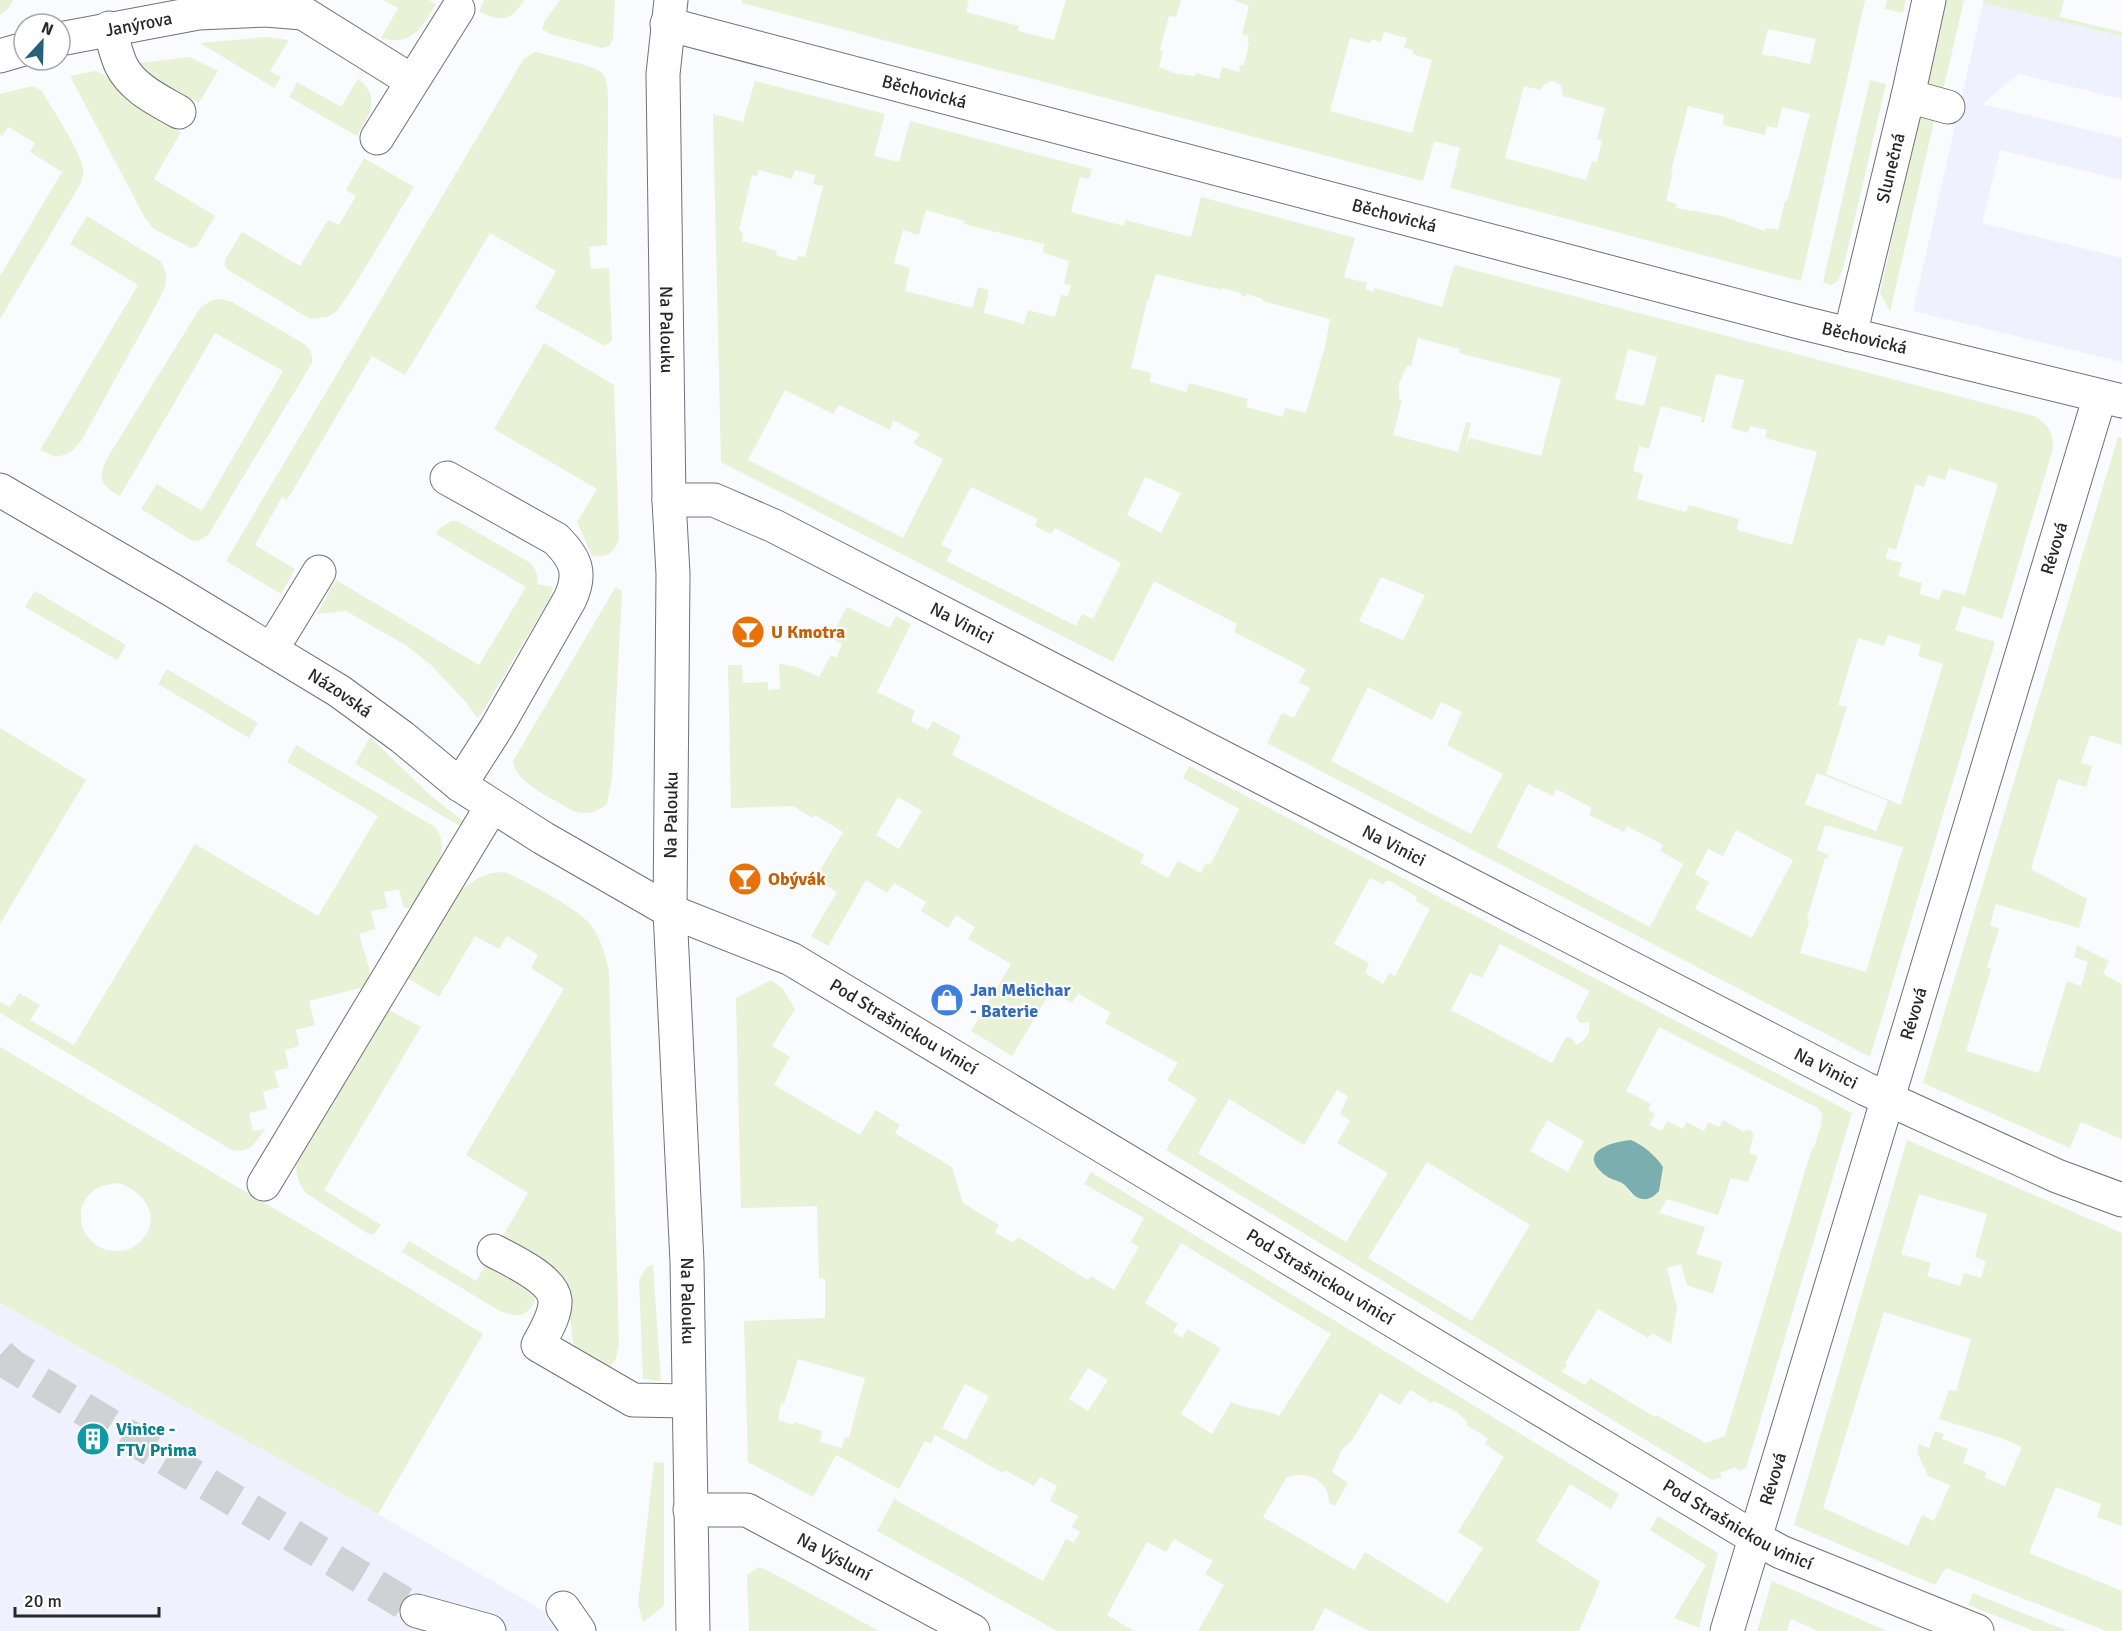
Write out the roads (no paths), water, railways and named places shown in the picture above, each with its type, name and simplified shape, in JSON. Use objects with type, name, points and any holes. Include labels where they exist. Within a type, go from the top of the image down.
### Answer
[{"type":"street","name":"Slunečná","points":[[1850,335],[1929,0]]},
{"type":"street","name":"Janýrova","points":[[72,36],[198,13],[303,7],[412,81]]},
{"type":"street","points":[[377,138],[458,9]]},
{"type":"street","name":"Běchovická","points":[[669,12],[1850,335],[2111,399]]},
{"type":"street","name":"Na Palouku","points":[[669,12],[663,74],[669,500],[673,574],[670,911],[687,1262],[693,1631]]},
{"type":"street","points":[[109,28],[121,65],[133,81],[150,96],[179,112]]},
{"type":"street","points":[[1908,96],[1948,106]]},
{"type":"street","name":"Révová","points":[[1727,1631],[1888,1100],[2111,399]]},
{"type":"street","points":[[447,478],[556,539],[569,552],[576,566],[577,580],[570,599],[494,733],[460,785]]},
{"type":"street","name":"Názovská","points":[[0,490],[272,649],[339,691],[402,737],[460,785],[543,838],[670,911]]},
{"type":"street","name":"Na Vinici","points":[[669,500],[714,500],[774,526],[1888,1100],[2057,1176],[2122,1200]]},
{"type":"street","points":[[272,649],[318,572]]},
{"type":"street","points":[[264,1184],[492,806]]},
{"type":"street","name":"Pod Strašnickou vinicí","points":[[670,911],[791,959],[1755,1538],[1781,1552],[1977,1631]]},
{"type":"street","points":[[494,1251],[537,1277],[552,1292],[555,1300],[554,1311],[538,1345],[633,1400],[688,1401]]},
{"type":"street","name":"Na Výsluní","points":[[690,1510],[747,1510],[973,1631]]},
{"type":"street","points":[[417,1611],[489,1631]]},
{"type":"water","points":[[1631,1140],[1649,1151],[1663,1167],[1659,1191],[1648,1199],[1636,1197],[1622,1183],[1607,1176],[1597,1167],[1594,1160],[1595,1154],[1606,1146]]},
{"type":"tunnel","points":[[0,1355],[11,1365],[417,1611]]},
{"type":"place","name":"U Kmotra","points":[[748,632]]},
{"type":"place","name":"Obývák","points":[[745,879]]},
{"type":"place","name":"Jan Melichar - Baterie","points":[[947,1000]]},
{"type":"place","name":"Vinice - FTV Prima","points":[[93,1439]]}]
